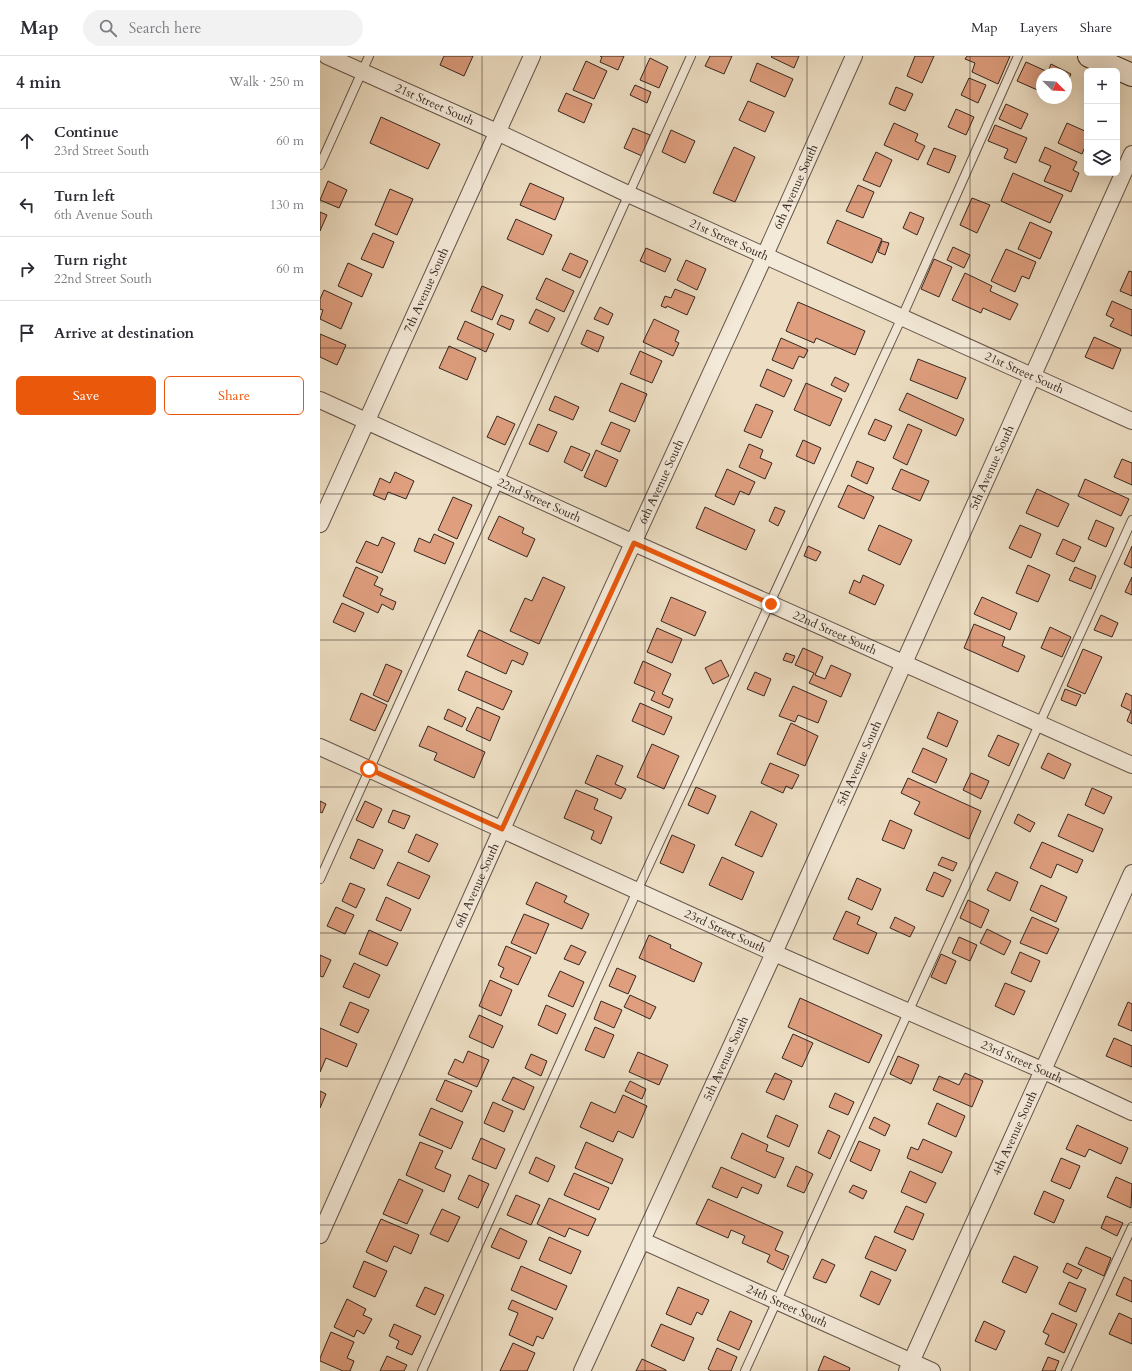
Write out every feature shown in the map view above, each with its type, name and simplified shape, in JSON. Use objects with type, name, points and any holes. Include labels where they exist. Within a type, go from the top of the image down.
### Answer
[{"type":"street","name":"21st Street South","points":[[327,56],[497,132],[628,194],[1132,420]]},
{"type":"street","name":"7th Avenue South","points":[[320,524],[368,421],[532,56]]},
{"type":"street","name":"6th Avenue South","points":[[320,1235],[502,829],[634,543],[854,56]]},
{"type":"street","points":[[1089,56],[1132,75]]},
{"type":"street","name":"5th Avenue South","points":[[582,1371],[774,953],[1132,154]]},
{"type":"street","name":"22nd Street South","points":[[320,400],[634,543],[1132,765]]},
{"type":"street","name":"23rd Street South","points":[[320,747],[774,953],[1042,1070],[1132,1112]]},
{"type":"street","name":"4th Avenue South","points":[[910,1367],[1042,1070],[1132,873]]},
{"type":"street","name":"24th Street South","points":[[643,1241],[777,1302],[910,1367],[932,1371]]},
{"type":"lane","points":[[320,165],[369,56]]},
{"type":"lane","points":[[320,879],[691,56]]},
{"type":"lane","points":[[422,1371],[638,891],[902,317],[1018,56]]},
{"type":"lane","points":[[745,1371],[1132,520]]},
{"type":"lane","points":[[1066,1371],[1132,1227]]},
{"type":"building","points":[[444,56],[473,56],[464,76],[440,65]]},
{"type":"building","points":[[600,56],[624,56],[618,70],[600,62],[602,57]]},
{"type":"building","points":[[710,56],[732,56],[724,74],[705,66]]},
{"type":"building","points":[[799,56],[794,68],[771,57]]},
{"type":"building","points":[[915,56],[934,56],[922,83],[907,76]]},
{"type":"building","points":[[967,56],[1010,56],[998,84],[972,72],[975,63],[965,59]]},
{"type":"building","points":[[650,58],[668,67],[659,88],[640,80]]},
{"type":"building","points":[[586,61],[607,71],[594,99],[573,90]]},
{"type":"building","points":[[1026,62],[1039,68],[1036,68],[1036,89],[1017,81]]},
{"type":"building","points":[[757,63],[793,79],[785,97],[750,81]]},
{"type":"building","points":[[1051,64],[1059,68],[1050,68]]},
{"type":"building","points":[[969,78],[986,85],[978,103],[961,95]]},
{"type":"building","points":[[635,85],[651,92],[647,103],[630,95]]},
{"type":"building","points":[[896,87],[913,94],[905,111],[889,104]]},
{"type":"building","points":[[566,93],[592,104],[584,123],[558,111]]},
{"type":"building","points":[[748,101],[774,112],[765,132],[739,120]]},
{"type":"building","points":[[1006,104],[1028,114],[1021,129],[999,119]]},
{"type":"building","points":[[956,109],[974,117],[966,135],[948,127]]},
{"type":"building","points":[[381,117],[440,144],[428,169],[370,143]]},
{"type":"building","points":[[894,123],[918,134],[915,141],[925,146],[918,160],[884,145]]},
{"type":"building","points":[[1067,123],[1084,131],[1084,149],[1082,154],[1058,143]]},
{"type":"building","points":[[995,125],[1027,138],[1016,163],[1004,158],[1008,149],[988,141]]},
{"type":"building","points":[[633,128],[650,135],[642,156],[624,148]]},
{"type":"building","points":[[671,130],[695,141],[685,163],[662,152]]},
{"type":"building","points":[[734,147],[755,157],[735,202],[713,193]]},
{"type":"building","points":[[1045,147],[1077,162],[1073,170],[1079,173],[1071,192],[1044,181],[1051,166],[1039,161]]},
{"type":"building","points":[[934,148],[956,156],[949,173],[927,164]]},
{"type":"building","points":[[876,152],[892,160],[880,187],[863,180]]},
{"type":"building","points":[[1013,173],[1063,195],[1050,223],[1001,201]]},
{"type":"building","points":[[328,181],[347,190],[339,208],[320,200]]},
{"type":"building","points":[[530,183],[564,198],[555,220],[520,205]]},
{"type":"building","points":[[858,185],[874,192],[863,218],[846,211]]},
{"type":"building","points":[[390,189],[413,199],[397,235],[375,225]]},
{"type":"building","points":[[972,198],[990,205],[977,233],[960,225]]},
{"type":"building","points":[[320,212],[327,215],[320,231]]},
{"type":"building","points":[[910,212],[924,218],[917,235],[903,228]]},
{"type":"building","points":[[516,219],[552,235],[543,255],[507,239]]},
{"type":"building","points":[[837,220],[882,239],[872,263],[827,243]]},
{"type":"building","points":[[1030,222],[1052,232],[1040,259],[1018,249]]},
{"type":"building","points":[[373,233],[394,242],[383,268],[361,259]]},
{"type":"building","points":[[882,241],[889,243],[885,255],[878,252]]},
{"type":"building","points":[[953,247],[970,255],[964,268],[947,260]]},
{"type":"building","points":[[646,248],[671,259],[665,272],[640,261]]},
{"type":"building","points":[[1006,249],[1036,262],[1029,279],[1022,276],[1015,292],[991,281]]},
{"type":"building","points":[[570,253],[588,261],[580,278],[562,270]]},
{"type":"building","points":[[934,259],[952,267],[939,297],[921,289]]},
{"type":"building","points":[[686,260],[706,269],[697,290],[677,280]]},
{"type":"building","points":[[348,263],[372,274],[362,297],[338,286]]},
{"type":"building","points":[[1129,271],[1132,272],[1132,296],[1120,291]]},
{"type":"building","points":[[965,273],[992,286],[990,291],[1018,304],[1010,320],[983,308],[981,313],[952,300]]},
{"type":"building","points":[[546,278],[574,291],[564,312],[536,299]]},
{"type":"building","points":[[482,286],[503,295],[492,320],[471,311]]},
{"type":"building","points":[[675,289],[695,297],[687,315],[667,306],[666,308],[661,306],[665,296],[671,298]]},
{"type":"building","points":[[324,290],[352,303],[341,329],[320,319],[323,310],[320,309],[320,299]]},
{"type":"building","points":[[1112,301],[1132,310],[1132,336],[1110,326],[1114,319],[1106,315]]},
{"type":"building","points":[[798,302],[865,331],[855,355],[816,338],[814,343],[786,331]]},
{"type":"building","points":[[600,307],[613,314],[608,325],[594,319]]},
{"type":"building","points":[[536,309],[555,318],[548,332],[529,323]]},
{"type":"building","points":[[501,315],[514,320],[510,330],[497,324]]},
{"type":"building","points":[[654,319],[679,331],[675,341],[679,343],[673,356],[643,342]]},
{"type":"building","points":[[465,321],[494,334],[486,352],[457,339]]},
{"type":"building","points":[[587,330],[604,337],[598,352],[581,344]]},
{"type":"building","points":[[320,334],[346,345],[337,365],[320,357]]},
{"type":"building","points":[[1094,337],[1121,349],[1113,369],[1085,357]]},
{"type":"building","points":[[781,338],[808,350],[804,358],[799,356],[793,369],[772,360]]},
{"type":"building","points":[[449,346],[476,358],[467,380],[439,368]]},
{"type":"building","points":[[640,351],[662,361],[652,383],[630,374]]},
{"type":"building","points":[[918,359],[966,378],[957,399],[910,380]]},
{"type":"building","points":[[767,369],[792,380],[784,397],[760,386]]},
{"type":"building","points":[[835,377],[849,384],[845,392],[831,385]]},
{"type":"building","points":[[621,383],[647,394],[635,422],[609,411]]},
{"type":"building","points":[[806,383],[842,399],[830,426],[794,410]]},
{"type":"building","points":[[907,393],[964,419],[956,436],[899,410]]},
{"type":"building","points":[[555,396],[579,407],[573,420],[549,410]]},
{"type":"building","points":[[756,404],[773,411],[761,438],[744,431]]},
{"type":"building","points":[[497,416],[515,424],[505,445],[487,437]]},
{"type":"building","points":[[875,419],[892,426],[885,441],[868,434]]},
{"type":"building","points":[[611,422],[630,430],[620,452],[601,444]]},
{"type":"building","points":[[538,424],[557,432],[548,452],[529,444]]},
{"type":"building","points":[[908,424],[922,430],[907,465],[893,458]]},
{"type":"building","points":[[803,440],[821,448],[814,464],[796,456]]},
{"type":"building","points":[[749,444],[763,450],[760,458],[772,463],[765,479],[739,467]]},
{"type":"building","points":[[571,446],[590,454],[582,471],[564,462]]},
{"type":"building","points":[[596,450],[618,460],[606,487],[584,477]]},
{"type":"building","points":[[1122,459],[1132,463],[1132,485],[1114,477]]},
{"type":"building","points":[[857,461],[874,468],[867,484],[851,476]]},
{"type":"building","points":[[727,469],[755,482],[749,495],[740,491],[734,505],[715,496]]},
{"type":"building","points":[[901,469],[929,481],[920,501],[892,489]]},
{"type":"building","points":[[395,472],[414,481],[406,499],[388,492],[385,500],[373,495],[380,478],[390,483]]},
{"type":"building","points":[[1085,479],[1129,499],[1121,516],[1078,496]]},
{"type":"building","points":[[848,485],[874,497],[864,519],[838,507]]},
{"type":"building","points":[[1037,489],[1069,504],[1058,527],[1026,513]]},
{"type":"building","points":[[453,497],[472,505],[457,539],[438,530]]},
{"type":"building","points":[[705,507],[755,530],[746,550],[696,528]]},
{"type":"building","points":[[775,507],[785,511],[778,526],[769,521]]},
{"type":"building","points":[[499,516],[524,528],[522,533],[535,539],[527,557],[488,539]]},
{"type":"building","points":[[1096,520],[1114,528],[1106,547],[1088,539]]},
{"type":"building","points":[[879,525],[912,540],[900,565],[868,550]]},
{"type":"building","points":[[1020,525],[1041,534],[1031,558],[1009,548]]},
{"type":"building","points":[[434,534],[454,543],[445,564],[414,551],[419,538],[430,543]]},
{"type":"building","points":[[382,537],[395,543],[382,573],[356,562],[366,541],[378,546]]},
{"type":"building","points":[[1063,539],[1081,547],[1074,562],[1056,554]]},
{"type":"building","points":[[808,546],[821,552],[816,561],[804,556]]},
{"type":"building","points":[[1132,546],[1132,568],[1124,564]]},
{"type":"building","points":[[1028,565],[1050,575],[1038,602],[1016,593]]},
{"type":"building","points":[[356,567],[378,577],[374,585],[383,589],[380,595],[396,602],[393,610],[382,604],[378,613],[343,596]]},
{"type":"building","points":[[1075,567],[1096,576],[1091,589],[1069,580]]},
{"type":"building","points":[[863,575],[884,585],[875,605],[849,593],[854,580],[860,583]]},
{"type":"building","points":[[543,577],[565,587],[539,644],[510,631],[525,598],[532,601]]},
{"type":"building","points":[[1132,577],[1132,595],[1125,592]]},
{"type":"building","points":[[671,597],[706,612],[695,636],[661,621]]},
{"type":"building","points":[[982,597],[1017,613],[1010,630],[974,614]]},
{"type":"building","points":[[342,603],[364,613],[355,632],[333,622]]},
{"type":"building","points":[[1101,615],[1118,623],[1112,637],[1094,630]]},
{"type":"building","points":[[974,624],[1005,637],[1002,646],[1025,656],[1018,672],[964,648]]},
{"type":"building","points":[[1050,627],[1071,637],[1062,657],[1041,648]]},
{"type":"building","points":[[657,628],[682,639],[672,663],[647,652]]},
{"type":"building","points":[[479,630],[528,653],[523,665],[512,660],[506,674],[467,656]]},
{"type":"building","points":[[803,648],[823,657],[815,675],[825,679],[831,665],[851,674],[841,697],[809,683],[814,673],[795,665]]},
{"type":"building","points":[[1083,649],[1102,657],[1085,694],[1067,686]]},
{"type":"building","points":[[786,653],[795,656],[792,663],[783,660]]},
{"type":"building","points":[[721,660],[729,676],[713,684],[705,668]]},
{"type":"building","points":[[643,661],[671,674],[662,694],[673,699],[669,708],[651,700],[655,692],[634,683]]},
{"type":"building","points":[[386,664],[402,671],[388,702],[373,695]]},
{"type":"building","points":[[466,671],[512,691],[503,710],[458,690]]},
{"type":"building","points":[[755,672],[771,679],[764,696],[747,689]]},
{"type":"building","points":[[793,686],[827,701],[818,723],[798,715],[795,722],[779,716]]},
{"type":"building","points":[[1065,689],[1081,695],[1076,706],[1061,700]]},
{"type":"building","points":[[361,693],[387,705],[375,731],[350,720]]},
{"type":"building","points":[[1126,693],[1132,696],[1132,724],[1127,721],[1131,711],[1121,706]]},
{"type":"building","points":[[640,703],[672,717],[664,735],[632,721]]},
{"type":"building","points":[[477,707],[500,717],[490,741],[466,730]]},
{"type":"building","points":[[448,709],[466,718],[462,727],[444,719]]},
{"type":"building","points":[[938,712],[958,721],[947,747],[927,738]]},
{"type":"building","points":[[791,723],[818,736],[805,766],[777,754]]},
{"type":"building","points":[[428,726],[485,752],[474,778],[434,760],[437,753],[419,746]]},
{"type":"building","points":[[998,735],[1019,744],[1009,766],[988,756]]},
{"type":"building","points":[[652,744],[679,756],[664,789],[637,777]]},
{"type":"building","points":[[923,748],[947,759],[936,783],[912,772]]},
{"type":"building","points":[[1048,753],[1071,764],[1064,779],[1041,768]]},
{"type":"building","points":[[597,755],[623,766],[615,784],[626,789],[621,799],[585,783]]},
{"type":"building","points":[[770,763],[799,775],[792,789],[786,786],[783,793],[761,783]]},
{"type":"building","points":[[971,773],[989,781],[981,799],[963,790]]},
{"type":"building","points":[[908,778],[981,811],[969,839],[914,814],[920,802],[901,793]]},
{"type":"building","points":[[696,787],[716,796],[708,814],[688,805]]},
{"type":"building","points":[[1092,788],[1112,797],[1104,814],[1085,805]]},
{"type":"building","points":[[576,790],[598,799],[594,809],[612,817],[601,844],[591,839],[594,831],[564,818]]},
{"type":"building","points":[[320,801],[326,804],[322,813],[320,812]]},
{"type":"building","points":[[365,801],[382,809],[373,828],[356,820]]},
{"type":"building","points":[[393,810],[410,816],[404,829],[388,822]]},
{"type":"building","points":[[751,811],[777,824],[762,857],[735,845]]},
{"type":"building","points":[[1018,814],[1035,823],[1030,832],[1014,823]]},
{"type":"building","points":[[1068,814],[1103,829],[1093,852],[1058,836]]},
{"type":"building","points":[[890,820],[912,830],[904,849],[882,840]]},
{"type":"building","points":[[416,834],[438,844],[429,862],[408,852]]},
{"type":"building","points":[[672,835],[695,845],[683,873],[660,863]]},
{"type":"building","points":[[358,839],[383,850],[374,869],[350,858]]},
{"type":"building","points":[[1042,842],[1083,860],[1077,873],[1057,864],[1051,878],[1030,868]]},
{"type":"building","points":[[722,857],[754,872],[742,900],[709,885]]},
{"type":"building","points":[[942,857],[957,863],[953,871],[938,865]]},
{"type":"building","points":[[398,862],[430,876],[419,899],[387,885]]},
{"type":"building","points":[[934,872],[951,880],[943,897],[926,890]]},
{"type":"building","points":[[996,872],[1018,882],[1010,901],[987,890]]},
{"type":"building","points":[[857,878],[881,889],[872,910],[848,899]]},
{"type":"building","points":[[536,882],[567,896],[564,902],[589,914],[582,929],[526,904]]},
{"type":"building","points":[[350,883],[365,889],[356,908],[342,901]]},
{"type":"building","points":[[1041,885],[1067,897],[1056,922],[1030,910]]},
{"type":"building","points":[[386,897],[411,909],[401,931],[376,920]]},
{"type":"building","points":[[968,900],[989,910],[981,928],[960,918]]},
{"type":"building","points":[[336,907],[354,915],[345,934],[327,926]]},
{"type":"building","points":[[846,911],[860,917],[857,924],[877,933],[868,954],[833,939]]},
{"type":"building","points":[[524,914],[549,924],[536,954],[511,943]]},
{"type":"building","points":[[895,917],[915,927],[910,937],[890,928]]},
{"type":"building","points":[[1032,917],[1059,929],[1047,954],[1020,943]]},
{"type":"building","points":[[987,929],[1011,941],[1004,955],[980,943]]},
{"type":"building","points":[[369,930],[398,943],[387,966],[359,954]]},
{"type":"building","points":[[649,935],[671,945],[670,948],[702,963],[694,982],[639,958]]},
{"type":"building","points":[[959,937],[977,945],[970,961],[952,953]]},
{"type":"building","points":[[571,945],[586,952],[579,965],[564,959]]},
{"type":"building","points":[[506,946],[531,957],[518,985],[500,977],[504,968],[498,965]]},
{"type":"building","points":[[1020,952],[1040,961],[1031,982],[1011,973]]},
{"type":"building","points":[[941,954],[956,961],[946,984],[931,977]]},
{"type":"building","points":[[320,955],[331,960],[323,977],[320,976]]},
{"type":"building","points":[[354,963],[380,975],[369,998],[343,987]]},
{"type":"building","points":[[617,968],[636,976],[628,994],[609,986]]},
{"type":"building","points":[[560,971],[584,982],[573,1007],[548,996]]},
{"type":"building","points":[[490,980],[512,990],[501,1016],[479,1006]]},
{"type":"building","points":[[1005,983],[1025,991],[1014,1015],[995,1006]]},
{"type":"building","points":[[630,995],[656,1007],[650,1019],[624,1007]]},
{"type":"building","points":[[800,998],[882,1035],[869,1063],[788,1027]]},
{"type":"building","points":[[601,1001],[622,1010],[614,1028],[594,1019]]},
{"type":"building","points":[[350,1002],[369,1010],[358,1033],[340,1025]]},
{"type":"building","points":[[1128,1002],[1132,1004],[1132,1031],[1118,1025]]},
{"type":"building","points":[[546,1005],[566,1014],[557,1034],[538,1025]]},
{"type":"building","points":[[479,1015],[503,1026],[493,1048],[469,1037]]},
{"type":"building","points":[[595,1027],[614,1035],[604,1058],[585,1050]]},
{"type":"building","points":[[320,1028],[357,1044],[347,1067],[326,1058],[320,1072]]},
{"type":"building","points":[[793,1034],[813,1043],[802,1067],[782,1058]]},
{"type":"building","points":[[1114,1038],[1132,1046],[1132,1067],[1106,1056]]},
{"type":"building","points":[[468,1051],[489,1060],[477,1087],[448,1074],[455,1059],[463,1063]]},
{"type":"building","points":[[638,1052],[668,1065],[659,1085],[629,1072]]},
{"type":"building","points":[[531,1054],[547,1061],[541,1076],[525,1068]]},
{"type":"building","points":[[898,1056],[919,1065],[911,1084],[890,1074]]},
{"type":"building","points":[[775,1073],[792,1081],[784,1100],[766,1092]]},
{"type":"building","points":[[965,1073],[983,1081],[972,1107],[933,1090],[939,1076],[959,1085]]},
{"type":"building","points":[[513,1077],[534,1087],[524,1110],[502,1100]]},
{"type":"building","points":[[445,1080],[472,1091],[462,1112],[436,1100]]},
{"type":"building","points":[[630,1081],[646,1089],[642,1099],[625,1091]]},
{"type":"building","points":[[320,1091],[326,1094],[320,1108]]},
{"type":"building","points":[[835,1093],[854,1102],[848,1115],[829,1107]]},
{"type":"building","points":[[623,1095],[647,1106],[633,1138],[618,1131],[613,1142],[580,1127],[591,1102],[615,1113]]},
{"type":"building","points":[[493,1102],[513,1111],[504,1132],[484,1123]]},
{"type":"building","points":[[937,1103],[965,1116],[956,1137],[928,1124]]},
{"type":"building","points":[[431,1108],[463,1122],[451,1149],[419,1135]]},
{"type":"building","points":[[776,1115],[798,1125],[789,1147],[767,1137]]},
{"type":"building","points":[[874,1117],[890,1125],[885,1136],[869,1128]]},
{"type":"building","points":[[1077,1125],[1128,1148],[1121,1164],[1089,1149],[1085,1157],[1066,1149]]},
{"type":"building","points":[[828,1130],[840,1136],[830,1159],[818,1153]]},
{"type":"building","points":[[742,1133],[768,1145],[766,1151],[784,1158],[775,1178],[731,1158]]},
{"type":"building","points":[[481,1138],[505,1149],[496,1169],[472,1159]]},
{"type":"building","points":[[923,1139],[952,1152],[942,1173],[907,1158],[911,1147],[918,1150]]},
{"type":"building","points":[[859,1141],[880,1150],[871,1171],[850,1161]]},
{"type":"building","points":[[420,1142],[443,1151],[435,1168],[451,1175],[444,1192],[406,1175]]},
{"type":"building","points":[[586,1142],[623,1159],[612,1184],[575,1168]]},
{"type":"building","points":[[536,1157],[555,1166],[548,1182],[529,1173]]},
{"type":"building","points":[[1061,1158],[1080,1166],[1070,1189],[1051,1181]]},
{"type":"building","points":[[796,1166],[813,1174],[804,1193],[787,1186]]},
{"type":"building","points":[[721,1167],[762,1185],[758,1194],[742,1187],[737,1198],[712,1187]]},
{"type":"building","points":[[910,1171],[936,1183],[926,1203],[901,1192]]},
{"type":"building","points":[[574,1173],[609,1188],[599,1210],[564,1195]]},
{"type":"building","points":[[469,1175],[489,1184],[478,1208],[458,1199]]},
{"type":"building","points":[[1116,1177],[1132,1184],[1131,1208],[1107,1197]]},
{"type":"building","points":[[399,1179],[423,1190],[407,1224],[383,1214]]},
{"type":"building","points":[[853,1185],[867,1191],[863,1199],[849,1192]]},
{"type":"building","points":[[1044,1191],[1064,1200],[1054,1223],[1034,1214]]},
{"type":"building","points":[[516,1195],[540,1205],[531,1225],[507,1215]]},
{"type":"building","points":[[549,1198],[596,1219],[588,1236],[569,1228],[565,1237],[537,1224]]},
{"type":"building","points":[[708,1199],[783,1232],[775,1250],[789,1256],[783,1270],[767,1262],[770,1255],[742,1243],[745,1236],[731,1230],[728,1238],[696,1224]]},
{"type":"building","points":[[906,1206],[924,1214],[913,1240],[894,1232]]},
{"type":"building","points":[[442,1209],[460,1217],[448,1242],[430,1234]]},
{"type":"building","points":[[1106,1216],[1123,1223],[1117,1236],[1101,1228]]},
{"type":"building","points":[[381,1219],[419,1235],[411,1254],[394,1246],[387,1262],[366,1252]]},
{"type":"building","points":[[500,1228],[527,1241],[519,1259],[491,1247]]},
{"type":"building","points":[[875,1236],[906,1250],[896,1271],[865,1258]]},
{"type":"building","points":[[549,1237],[581,1251],[571,1274],[539,1260]]},
{"type":"building","points":[[1086,1247],[1111,1258],[1104,1276],[1078,1264]]},
{"type":"building","points":[[1014,1256],[1038,1267],[1026,1293],[1002,1282]]},
{"type":"building","points":[[822,1259],[835,1265],[826,1283],[813,1278]]},
{"type":"building","points":[[364,1261],[387,1271],[375,1297],[353,1287]]},
{"type":"building","points":[[1067,1263],[1082,1270],[1077,1279],[1063,1272]]},
{"type":"building","points":[[521,1266],[567,1286],[556,1310],[511,1290]]},
{"type":"building","points":[[871,1271],[891,1280],[879,1305],[860,1296]]},
{"type":"building","points":[[1124,1277],[1132,1281],[1132,1302],[1116,1295]]},
{"type":"building","points":[[1069,1282],[1086,1289],[1076,1312],[1059,1304]]},
{"type":"building","points":[[425,1287],[444,1295],[435,1315],[416,1306]]},
{"type":"building","points":[[678,1287],[709,1300],[702,1315],[697,1312],[691,1325],[666,1314]]},
{"type":"building","points":[[347,1299],[366,1309],[363,1315],[372,1319],[364,1334],[357,1330],[354,1337],[334,1327]]},
{"type":"building","points":[[512,1300],[553,1318],[543,1339],[537,1336],[533,1346],[509,1335],[518,1313],[508,1309]]},
{"type":"building","points":[[730,1311],[752,1321],[739,1350],[717,1340]]},
{"type":"building","points":[[1052,1313],[1077,1324],[1064,1353],[1045,1344],[1049,1335],[1043,1332]]},
{"type":"building","points":[[1119,1313],[1132,1319],[1132,1344],[1109,1334]]},
{"type":"building","points":[[984,1321],[1005,1331],[996,1350],[975,1341]]},
{"type":"building","points":[[394,1324],[421,1336],[412,1355],[396,1348],[399,1341],[389,1336]]},
{"type":"building","points":[[661,1324],[694,1338],[684,1361],[651,1346]]},
{"type":"building","points":[[331,1332],[354,1342],[347,1358],[354,1361],[350,1371],[343,1371],[320,1361]]},
{"type":"building","points":[[513,1343],[535,1353],[527,1371],[500,1371]]},
{"type":"building","points":[[717,1348],[737,1357],[731,1371],[711,1371],[708,1369]]},
{"type":"building","points":[[387,1356],[407,1365],[404,1371],[380,1371]]},
{"type":"building","points":[[824,1356],[850,1368],[849,1371],[818,1371]]},
{"type":"building","points":[[1048,1357],[1059,1361],[1055,1371],[1042,1371]]},
{"type":"building","points":[[642,1359],[666,1370],[666,1371],[636,1371]]},
{"type":"route","points":[[369,769],[502,829],[634,543],[771,604]]}]
